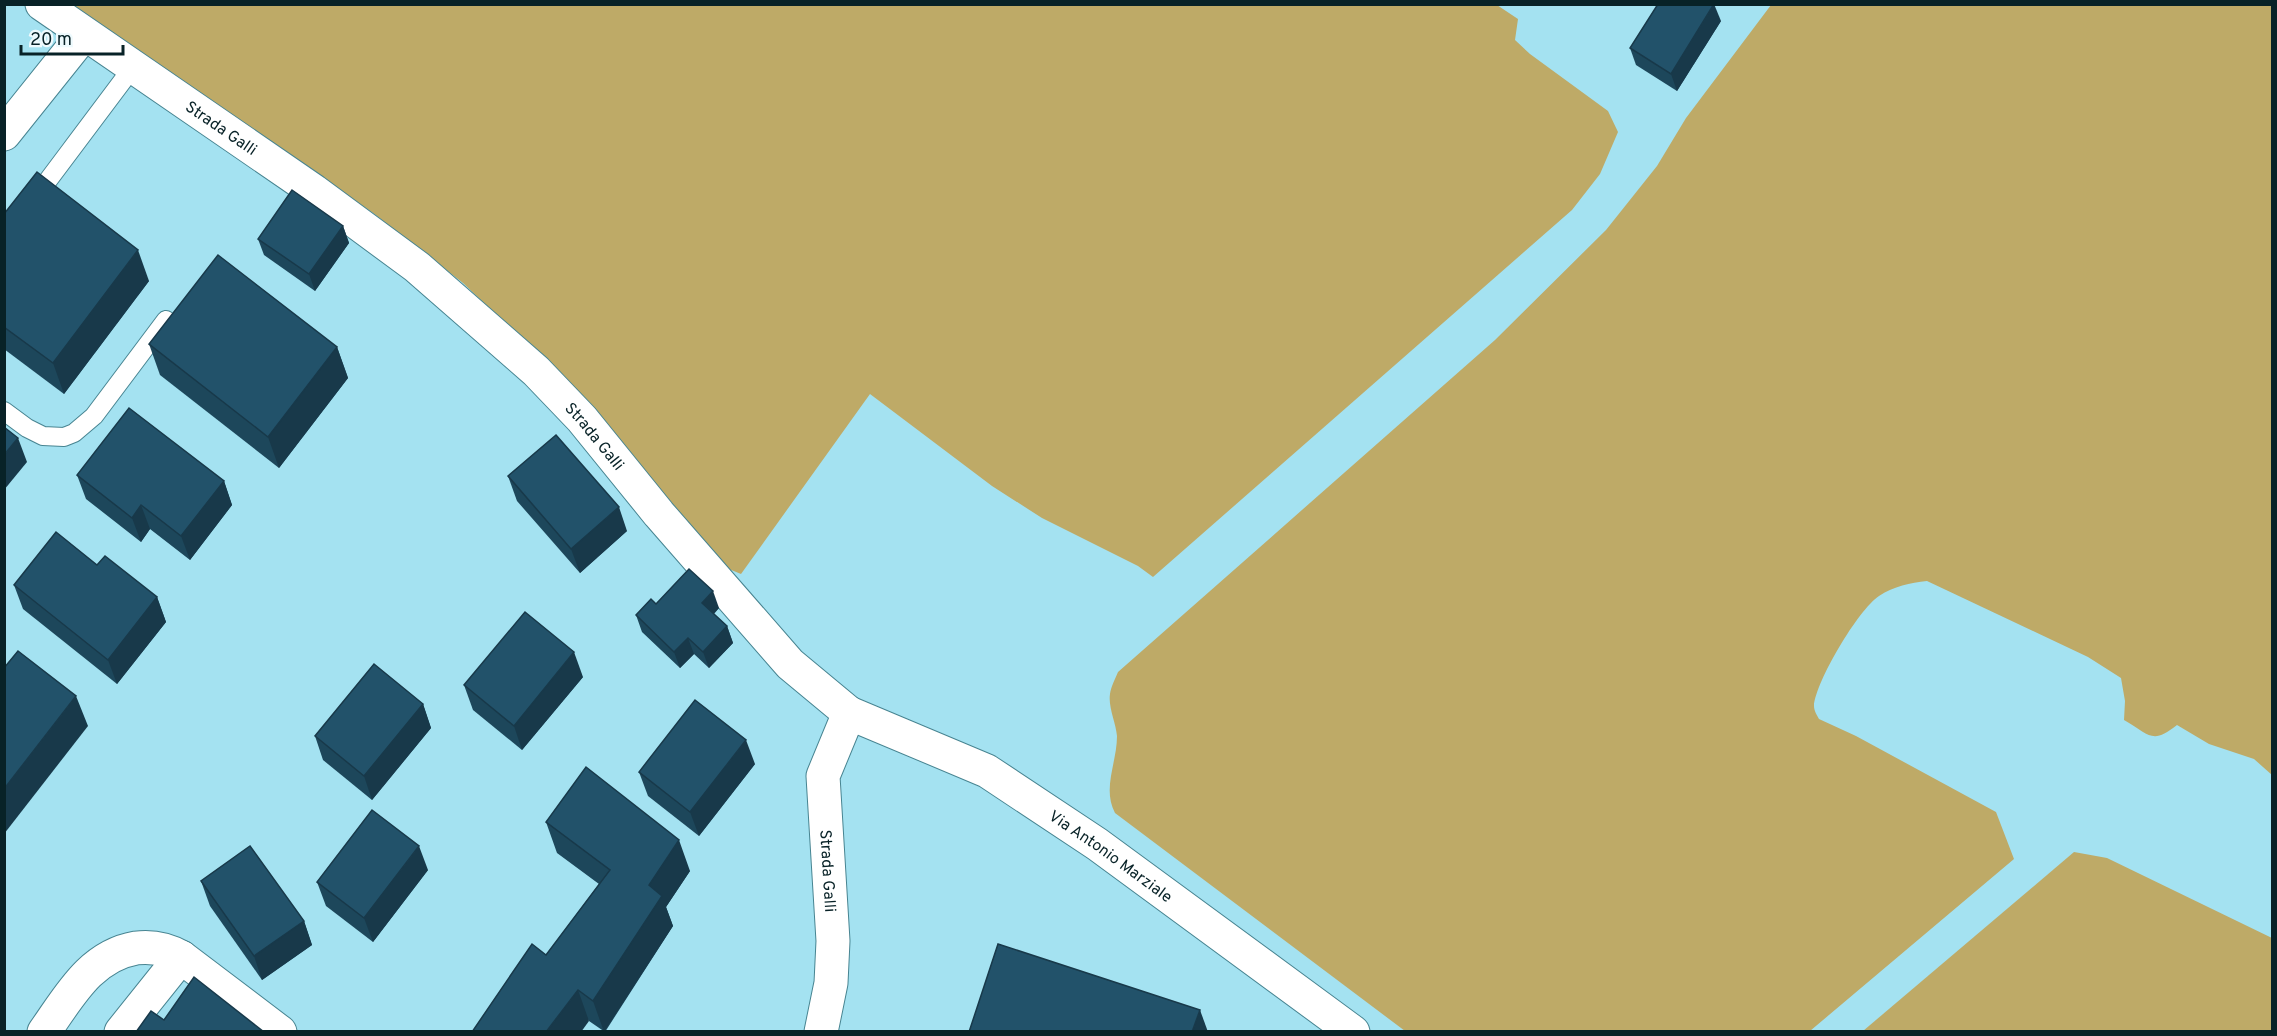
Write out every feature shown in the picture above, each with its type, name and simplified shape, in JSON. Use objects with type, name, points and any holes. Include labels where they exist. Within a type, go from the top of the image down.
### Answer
[{"type":"street","name":"Strada Galli","points":[[42,4],[356,220],[431,279],[536,371],[582,419],[659,514],[790,664],[849,713],[823,776],[833,942],[831,983],[821,1032]]},
{"type":"street","points":[[4,134],[84,34]]},
{"type":"street","name":"Via Antonio Marziale","points":[[849,713],[987,771],[1097,844],[1353,1032]]},
{"type":"street","points":[[45,1032],[87,973],[107,957],[144,947],[162,949],[181,957],[280,1032]]},
{"type":"street","points":[[121,1032],[181,957]]},
{"type":"lane","points":[[4,239],[133,67]]},
{"type":"lane","points":[[4,411],[27,428],[43,436],[64,437],[74,434],[94,416],[166,320]]},
{"type":"shaded area","points":[[72,5],[1497,5],[1518,19],[1515,40],[1530,54],[1608,111],[1618,132],[1600,174],[1572,210],[1153,577],[1138,566],[1042,518],[992,486],[870,394],[741,574],[724,567],[537,354],[463,283],[373,213]]},
{"type":"shaded area","points":[[1771,5],[2272,5],[2272,775],[2254,759],[2209,744],[2177,725],[2162,735],[2151,736],[2124,720],[2125,701],[2121,678],[2088,657],[1927,581],[1902,586],[1879,596],[1850,630],[1822,680],[1814,706],[1815,711],[1819,719],[1856,736],[1996,812],[2014,859],[1810,1031],[1405,1031],[1115,813],[1110,794],[1117,736],[1110,704],[1112,686],[1118,672],[1495,340],[1606,230],[1657,166],[1686,118]]},
{"type":"shaded area","points":[[2074,852],[2107,858],[2272,938],[2272,1031],[1863,1031]]},
{"type":"building","points":[[1658,4],[1714,4],[1671,74],[1630,48]]},
{"type":"building","points":[[37,172],[138,250],[53,363],[4,327],[4,214]]},
{"type":"building","points":[[292,190],[343,226],[309,274],[258,239]]},
{"type":"building","points":[[218,255],[337,347],[268,437],[149,344]]},
{"type":"building","points":[[129,408],[224,481],[181,536],[141,505],[132,518],[77,475]]},
{"type":"building","points":[[4,427],[18,438],[4,455]]},
{"type":"building","points":[[556,435],[619,507],[571,549],[508,476]]},
{"type":"building","points":[[56,532],[97,565],[105,556],[157,597],[108,660],[14,585]]},
{"type":"building","points":[[689,569],[713,591],[702,603],[727,626],[703,652],[688,638],[674,652],[636,615],[651,599],[656,604]]},
{"type":"building","points":[[525,612],[574,652],[514,726],[464,685]]},
{"type":"building","points":[[18,651],[76,696],[4,789],[4,668]]},
{"type":"building","points":[[374,664],[423,704],[364,776],[315,736]]},
{"type":"building","points":[[695,700],[746,740],[690,812],[639,772]]},
{"type":"building","points":[[586,767],[679,840],[649,885],[662,896],[593,1001],[578,990],[546,1032],[472,1032],[532,944],[546,955],[610,870],[546,822]]},
{"type":"building","points":[[372,810],[419,846],[364,918],[317,882]]},
{"type":"building","points":[[250,846],[304,921],[254,956],[201,881]]},
{"type":"building","points":[[998,944],[1200,1010],[1192,1032],[969,1032]]},
{"type":"building","points":[[194,977],[264,1032],[136,1032],[151,1011],[164,1020]]}]
